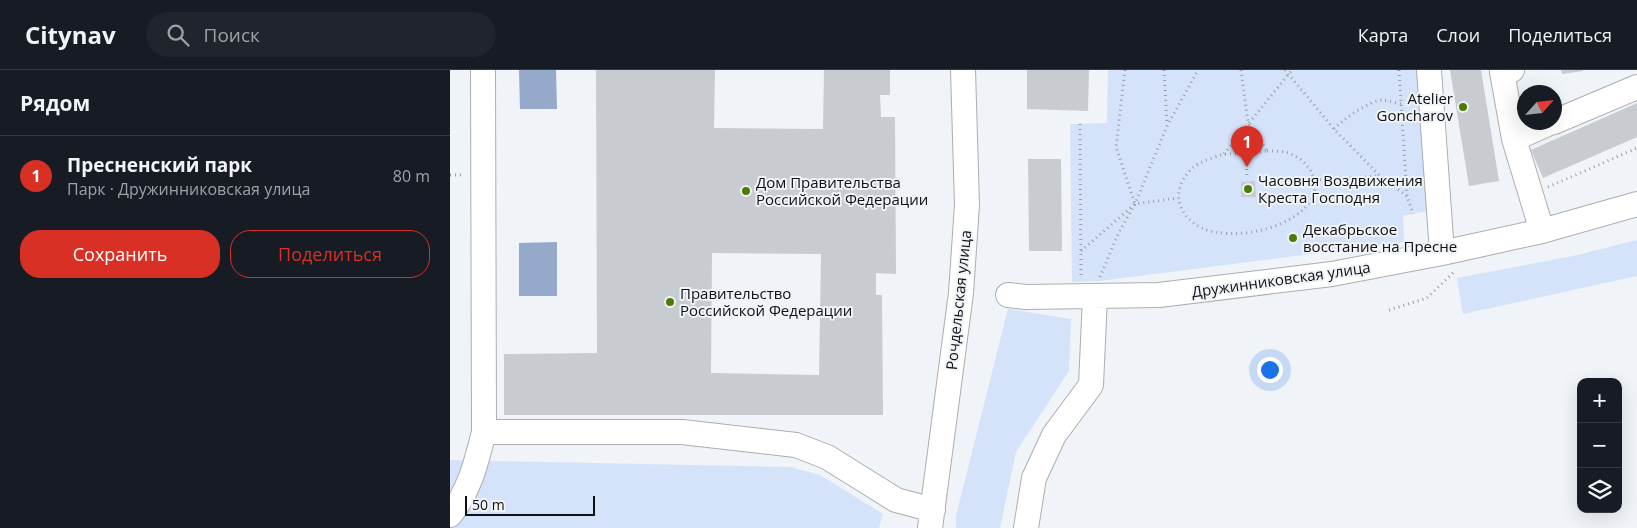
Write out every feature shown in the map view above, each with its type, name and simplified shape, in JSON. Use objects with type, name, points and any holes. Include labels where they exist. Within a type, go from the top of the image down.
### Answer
[{"type":"street","points":[[450,515],[461,501],[471,478],[484,432],[483,70]]},
{"type":"street","name":"Рочдельская улица","points":[[932,519],[961,293],[967,205],[963,70]]},
{"type":"street","points":[[1429,70],[1452,259]]},
{"type":"street","points":[[1512,70],[1502,72],[1514,139],[1542,231]]},
{"type":"street","points":[[1562,118],[1637,87]]},
{"type":"street","points":[[1514,139],[1535,130]]},
{"type":"street","name":"Дружинниковская улица","points":[[1008,295],[1026,296],[1088,289],[1159,295],[1332,274],[1378,266],[1452,259],[1637,204]]},
{"type":"street","points":[[1026,528],[1034,478],[1054,435],[1091,385],[1088,289]]},
{"type":"street","points":[[484,432],[682,432],[796,445],[827,457],[896,500],[932,519]]},
{"type":"path","points":[[1125,70],[1116,147],[1135,204]]},
{"type":"path","points":[[1164,70],[1167,126]]},
{"type":"path","points":[[1080,124],[1081,251],[1088,289],[1099,281],[1119,232],[1135,204],[1167,126],[1198,70]]},
{"type":"path","points":[[1241,70],[1248,123],[1266,151]]},
{"type":"path","points":[[1285,70],[1334,129],[1380,176],[1407,196]]},
{"type":"path","points":[[1223,155],[1292,70]]},
{"type":"path","points":[[1399,70],[1407,196],[1413,214]]},
{"type":"path","points":[[1334,129],[1338,124],[1362,108],[1382,100],[1401,104]]},
{"type":"path","points":[[1530,194],[1637,148]]},
{"type":"path","points":[[1266,151],[1285,152],[1299,158],[1309,168],[1315,180],[1315,191],[1311,200],[1298,214],[1278,226],[1255,232],[1222,234],[1203,229],[1188,220],[1180,207],[1178,198],[1180,185],[1189,172],[1200,163],[1223,155],[1246,154],[1266,151]]},
{"type":"path","points":[[1246,154],[1248,178]]},
{"type":"path","points":[[450,175],[456,175]]},
{"type":"path","points":[[1315,180],[1380,176]]},
{"type":"path","points":[[1081,251],[1135,204],[1178,198]]},
{"type":"path","points":[[1388,310],[1427,298],[1452,259]]},
{"type":"shaded area","points":[[519,70],[556,70],[557,109],[520,109]]},
{"type":"shaded area","points":[[1108,70],[1418,70],[1427,211],[1403,216],[1404,242],[1099,281],[1072,282],[1070,124],[1107,123]]},
{"type":"shaded area","points":[[1637,240],[1637,276],[1463,314],[1457,278],[1578,255]]},
{"type":"shaded area","points":[[557,242],[557,296],[519,296],[519,243]]},
{"type":"shaded area","points":[[1008,309],[1071,319],[1069,371],[1016,452],[1000,528],[956,528],[956,516]]},
{"type":"shaded area","points":[[450,460],[790,467],[820,475],[883,514],[879,528],[450,528]]},
{"type":"building","name":"Дом Правительства Российской Федерации","points":[[596,70],[715,70],[714,128],[823,129],[824,70],[890,70],[890,95],[880,95],[881,117],[895,117],[896,274],[876,273],[876,295],[882,295],[883,415],[504,415],[504,354],[597,353]],"holes":[[[712,253],[821,254],[819,375],[711,373]]]},
{"type":"building","points":[[1027,70],[1089,70],[1088,111],[1027,109]]},
{"type":"building","points":[[1450,70],[1481,70],[1499,181],[1469,186]]},
{"type":"building","points":[[1561,70],[1583,70],[1583,71],[1562,74]]},
{"type":"building","points":[[1637,103],[1637,137],[1543,178],[1531,150]]},
{"type":"building","points":[[1028,159],[1061,159],[1062,251],[1029,251]]},
{"type":"building","name":"Часовня Воздвижения Креста Господня","points":[[1255,181],[1256,197],[1241,197],[1241,182]]},
{"type":"place","name":"Atelier Goncharov","points":[[1463,107]]},
{"type":"place","name":"Пресненский парк","points":[[1247,167]]},
{"type":"place","name":"Часовня Воздвижения Креста Господня","points":[[1248,189]]},
{"type":"place","name":"Дом Правительства Российской Федерации","points":[[746,191]]},
{"type":"place","name":"Декабрьское восстание на Пресне","points":[[1293,238]]},
{"type":"place","name":"Правительство Российской Федерации","points":[[670,302]]}]
